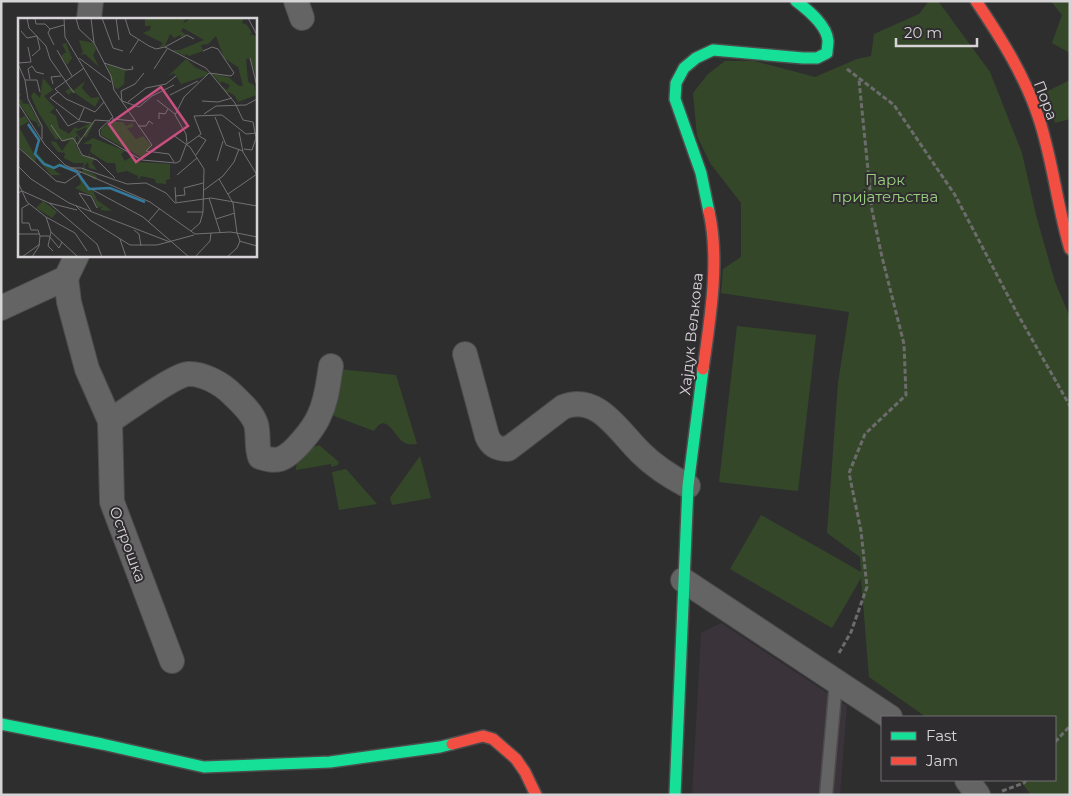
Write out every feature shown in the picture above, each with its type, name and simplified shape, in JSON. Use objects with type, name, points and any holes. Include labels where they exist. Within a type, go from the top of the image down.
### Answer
[{"type":"street","points":[[89,18],[91,1]]},
{"type":"street","points":[[796,1],[810,13],[824,32],[828,39],[827,53]]},
{"type":"street","name":"Пора","points":[[976,1],[1013,60],[1032,101],[1047,151],[1070,249]]},
{"type":"street","name":"Хајдук Вељкова","points":[[675,795],[688,486],[712,304],[713,254],[711,219],[701,173],[675,99],[676,83],[684,68],[696,58],[713,50],[803,58],[817,58],[827,53]]},
{"type":"street","points":[[1,308],[66,278],[76,256]]},
{"type":"street","name":"Острошка","points":[[66,278],[69,302],[88,369],[110,421],[112,502],[172,661]]},
{"type":"street","points":[[465,354],[487,436],[490,444],[495,447],[501,449],[508,448],[564,407],[573,404],[583,404],[596,408],[615,424],[656,467],[688,486]]},
{"type":"street","points":[[110,421],[172,380],[187,374],[204,376],[228,390],[245,407],[256,423],[257,449],[260,457],[269,460],[281,459],[308,434],[319,416],[327,391],[331,366]]},
{"type":"street","points":[[683,580],[889,716]]},
{"type":"street","points":[[1,724],[204,767],[330,762],[440,747],[483,736],[493,738],[516,759],[525,772],[536,795]]},
{"type":"street","points":[[968,781],[988,794]]},
{"type":"lane","points":[[826,795],[832,678]]},
{"type":"path","points":[[827,53],[859,80],[894,105],[955,195],[1017,313],[1070,406]]},
{"type":"path","points":[[832,678],[867,587],[861,531],[849,473],[865,434],[906,395],[904,344],[872,210],[859,80]]},
{"type":"path","points":[[1056,741],[1070,726]]},
{"type":"path","points":[[988,794],[1025,781]]},
{"type":"shaded area","points":[[721,623],[847,706],[840,795],[692,795],[701,633]]},
{"type":"green space","name":"Парк пријатељства","points":[[929,1],[938,1],[990,72],[1022,153],[1036,215],[1055,282],[1070,317],[1070,795],[1031,795],[1021,781],[1056,781],[1056,716],[925,716],[869,677],[861,578],[832,628],[730,569],[761,515],[861,572],[860,557],[827,533],[838,383],[849,312],[721,293],[723,269],[741,257],[741,203],[710,163],[697,136],[693,93],[708,74],[725,61],[754,61],[815,77],[857,59],[871,56],[874,34],[919,14]]},
{"type":"green space","points":[[1051,1],[1070,1],[1070,53],[1052,43],[1062,15]]},
{"type":"green space","points":[[1070,80],[1070,119],[1055,123],[1046,92]]},
{"type":"green space","points":[[737,326],[816,335],[798,491],[719,482]]},
{"type":"green space","points":[[339,369],[396,375],[417,444],[405,443],[387,424],[379,425],[374,431],[329,414]]},
{"type":"green space","points":[[319,445],[339,462],[338,465],[331,467],[331,464],[296,470],[300,457]]},
{"type":"green space","points":[[420,456],[431,498],[392,505],[390,498]]},
{"type":"green space","points":[[346,469],[377,504],[339,510],[332,472]]},
{"type":"traffic: fast","points":[[709,212],[701,173],[675,99],[676,83],[684,68],[696,58],[713,50],[803,58],[817,58],[827,53],[828,41],[824,29],[816,18],[796,1]]},
{"type":"traffic: fast","points":[[675,795],[688,486],[703,369]]},
{"type":"traffic: fast","points":[[1,724],[204,767],[330,762],[452,744]]},
{"type":"traffic: jam","points":[[976,1],[1012,58],[1033,103],[1048,151],[1070,249]]},
{"type":"traffic: jam","points":[[703,369],[714,270],[714,250],[709,212]]},
{"type":"traffic: jam","points":[[452,744],[483,736],[493,739],[516,759],[525,772],[536,795]]}]
